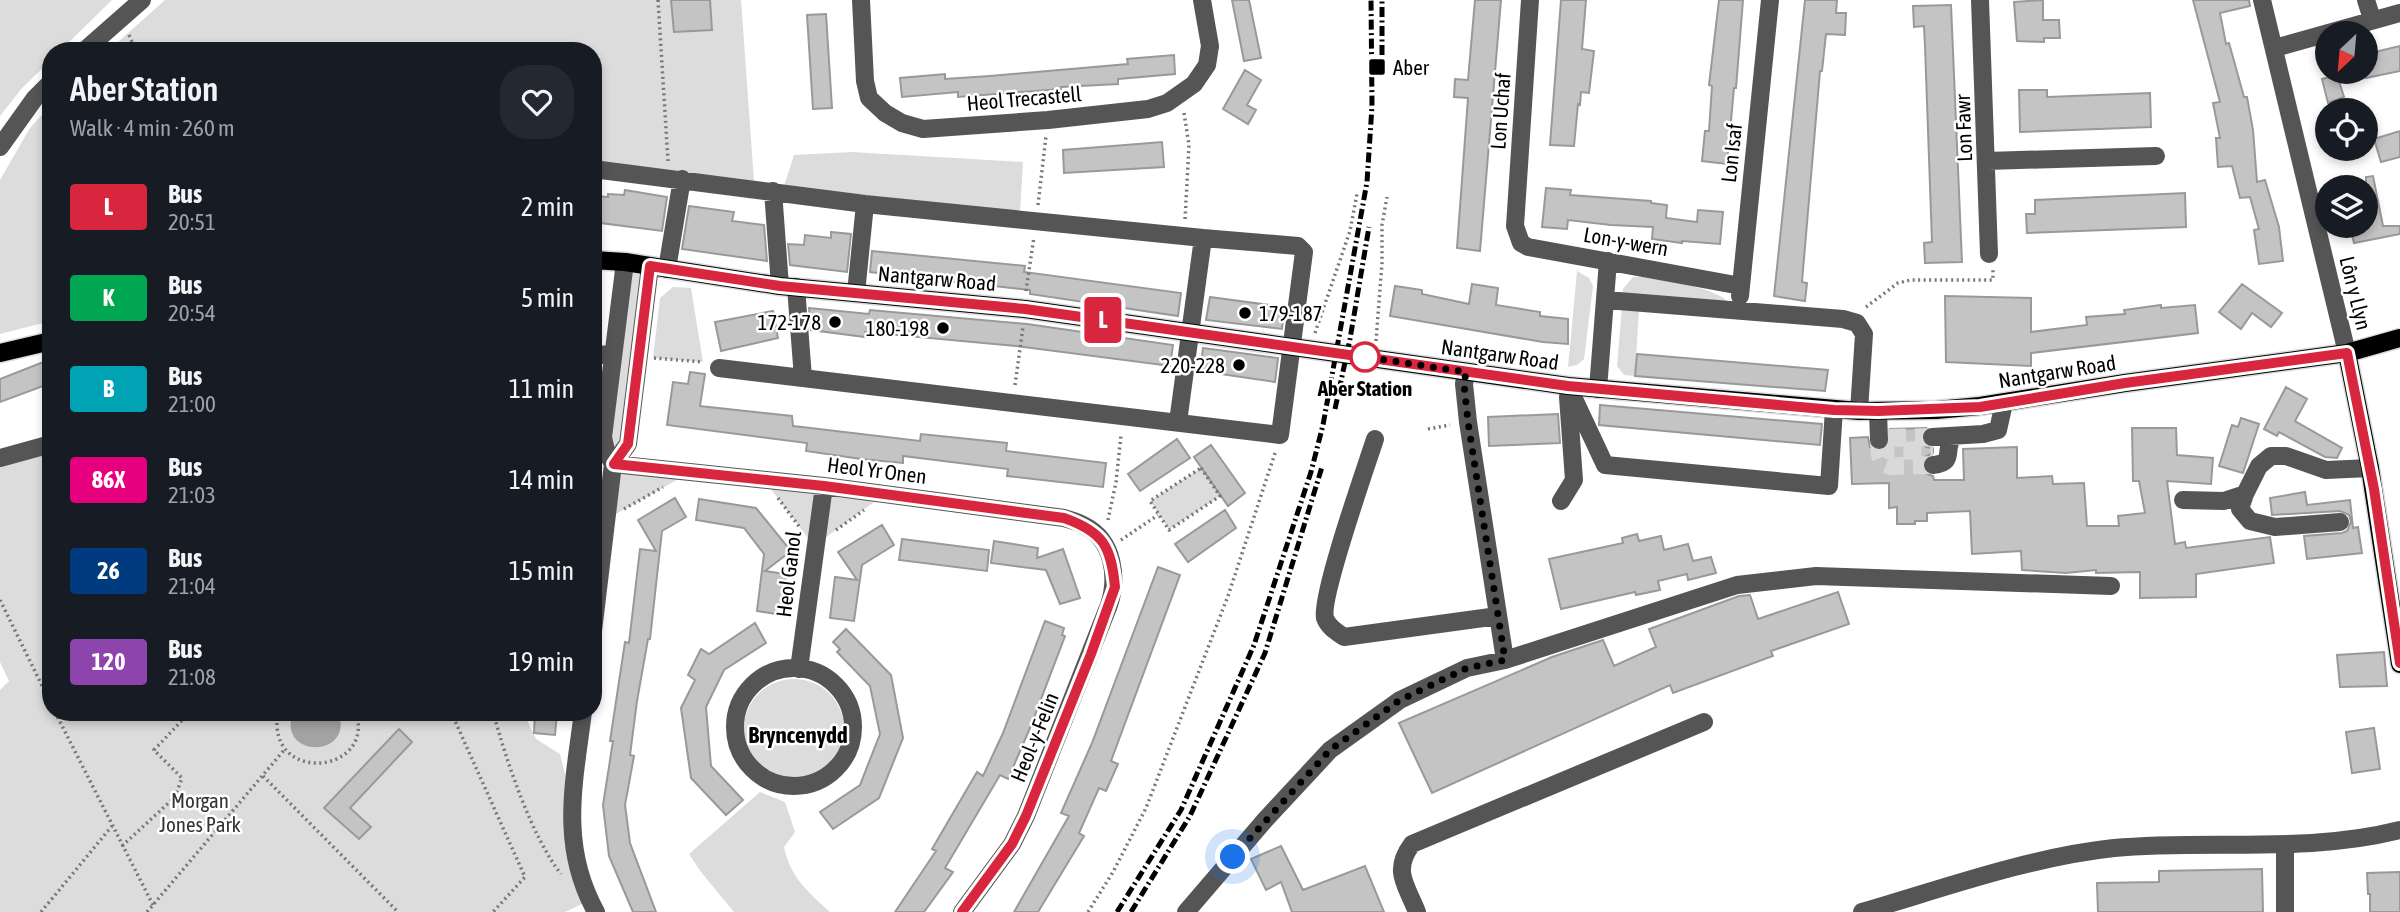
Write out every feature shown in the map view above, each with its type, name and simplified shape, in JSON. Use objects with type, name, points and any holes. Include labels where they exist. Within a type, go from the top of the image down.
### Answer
[{"type":"main road","name":"Nantgarw Road","points":[[602,261],[788,286],[1025,309],[1568,386],[1834,410],[1936,410],[2004,403],[2125,383],[2347,353],[2400,338]]},
{"type":"main road","points":[[0,353],[42,343]]},
{"type":"main road","points":[[2347,353],[2385,552],[2400,664]]},
{"type":"street","points":[[94,42],[142,0]]},
{"type":"street","name":"Heol Trecastell","points":[[861,0],[865,81],[869,98],[902,124],[923,129],[1048,120],[1148,109],[1167,103],[1194,84],[1207,65],[1210,46],[1202,0]]},
{"type":"street","name":"Lon Uchaf","points":[[1515,226],[1530,0]]},
{"type":"street","name":"Lon Isaf","points":[[1740,311],[1770,0]]},
{"type":"street","name":"Lon Fawr","points":[[1980,0],[1989,254]]},
{"type":"street","name":"Lôn y Llyn","points":[[2262,0],[2347,353]]},
{"type":"street","points":[[2366,0],[2372,19]]},
{"type":"street","points":[[2275,48],[2400,13]]},
{"type":"street","points":[[0,147],[42,93]]},
{"type":"street","points":[[1987,161],[2156,156]]},
{"type":"street","points":[[602,170],[865,204],[1184,238],[1297,246],[1304,252],[1280,435],[719,368]]},
{"type":"street","points":[[602,559],[614,464],[628,444],[639,353],[675,178]]},
{"type":"street","points":[[773,191],[803,378]]},
{"type":"street","points":[[856,293],[865,204]]},
{"type":"street","name":"Lon-y-wern","points":[[1515,226],[1521,243],[1528,247],[1741,286]]},
{"type":"street","points":[[1178,422],[1203,238]]},
{"type":"street","points":[[1598,389],[1608,261]]},
{"type":"street","points":[[614,464],[606,451],[603,438],[625,262]]},
{"type":"street","points":[[1606,300],[1843,319],[1857,323],[1864,334],[1858,411]]},
{"type":"street","points":[[602,355],[613,354]]},
{"type":"street","points":[[1466,372],[1464,384],[1468,422],[1505,660]]},
{"type":"street","points":[[1568,386],[1605,465],[1829,486],[1834,410]]},
{"type":"street","points":[[1561,501],[1574,480],[1568,386]]},
{"type":"street","points":[[1940,447],[1998,430],[2004,403]]},
{"type":"street","points":[[1878,411],[1882,436]]},
{"type":"street","points":[[1374,439],[1328,589],[1325,618],[1332,629],[1345,637],[1498,615]]},
{"type":"street","points":[[0,458],[42,446]]},
{"type":"street","points":[[2340,522],[2274,527],[2250,521],[2240,509],[2259,466],[2271,456],[2286,456],[2326,470],[2370,468]]},
{"type":"street","name":"Heol Yr Onen","points":[[614,464],[824,486],[1064,518],[1085,525],[1095,533],[1110,557]]},
{"type":"street","name":"Heol Ganol","points":[[799,669],[824,486]]},
{"type":"street","points":[[2183,500],[2224,501],[2245,494]]},
{"type":"street","name":"Heol-y-Felin","points":[[962,912],[1012,844],[1026,816],[1115,587],[1110,557]]},
{"type":"street","points":[[1186,912],[1330,750],[1400,700],[1467,668],[1505,660],[1737,585],[1816,576],[2111,586]]},
{"type":"street","points":[[799,669],[820,675],[837,687],[848,704],[853,724],[850,744],[842,762],[827,776],[808,785],[788,786],[768,780],[753,770],[742,756],[736,738],[735,720],[740,702],[751,687],[765,676],[783,670],[799,669]]},
{"type":"street","points":[[582,721],[573,780],[572,820],[583,889],[596,912]]},
{"type":"street","points":[[1417,912],[1400,869],[1404,855],[1412,844],[1704,722]]},
{"type":"street","points":[[1862,912],[1917,904],[2067,854],[2132,848],[2244,844],[2285,846],[2336,842],[2400,831]]},
{"type":"street","points":[[2285,846],[2285,912]]},
{"type":"path","points":[[658,0],[675,178]]},
{"type":"path","points":[[1181,94],[1189,145],[1184,238]]},
{"type":"path","points":[[1312,349],[1317,322],[1350,231],[1357,194]]},
{"type":"path","points":[[1374,359],[1382,263],[1382,225],[1387,197]]},
{"type":"path","points":[[1857,323],[1862,309],[1898,283],[1911,280],[1993,280],[1989,254]]},
{"type":"path","points":[[1013,401],[1025,309]]},
{"type":"path","points":[[639,353],[653,358],[703,362],[719,368]]},
{"type":"path","points":[[1095,533],[1110,518],[1122,415]]},
{"type":"path","points":[[1428,429],[1468,422]]},
{"type":"path","points":[[1088,912],[1113,872],[1146,808],[1228,596],[1280,435]]},
{"type":"path","points":[[1201,468],[1220,496],[1169,530],[1158,514],[1150,501],[1201,468]]},
{"type":"path","points":[[607,519],[691,472]]},
{"type":"path","points":[[1110,557],[1158,514]]},
{"type":"path","points":[[0,600],[42,686]]},
{"type":"path","points":[[59,721],[153,905]]},
{"type":"path","points":[[122,846],[175,797],[182,778],[154,750],[181,721]]},
{"type":"path","points":[[276,721],[285,749],[302,762],[321,765],[335,761],[351,748],[358,734],[359,721]]},
{"type":"path","points":[[455,721],[525,877],[493,912]]},
{"type":"path","points":[[495,721],[501,743],[536,831],[559,873],[583,889]]},
{"type":"path","points":[[147,912],[285,749]]},
{"type":"path","points":[[263,776],[398,912]]},
{"type":"path","points":[[40,912],[111,826]]},
{"type":"green space","points":[[0,0],[112,0],[69,42],[42,42],[42,69],[22,88],[0,116]]},
{"type":"green space","points":[[165,0],[741,0],[754,181],[602,165],[602,42],[118,42]]},
{"type":"green space","points":[[42,115],[42,323],[0,334],[0,180],[30,128]]},
{"type":"green space","points":[[852,152],[1023,162],[1020,212],[784,186],[794,155]]},
{"type":"green space","points":[[625,262],[650,266],[628,444],[614,464],[691,472],[607,519],[606,451]]},
{"type":"green space","points":[[1577,271],[1589,278],[1593,286],[1584,359],[1577,365],[1568,367]]},
{"type":"green space","points":[[1633,277],[1692,286],[1716,294],[1733,307],[1622,296],[1623,289]]},
{"type":"green space","points":[[673,287],[691,288],[703,362],[653,358],[660,298]]},
{"type":"green space","points":[[1622,306],[1639,309],[1635,376],[1624,375],[1617,366]]},
{"type":"green space","name":"Morgan Jones Park","points":[[42,454],[42,721],[527,721],[536,739],[560,754],[565,774],[564,814],[582,904],[565,912],[0,912],[0,690],[9,681],[0,662],[0,466]]},
{"type":"green space","points":[[1201,468],[1220,496],[1169,530],[1150,501]]},
{"type":"green space","points":[[764,480],[885,494],[814,546]]},
{"type":"green space","points":[[794,679],[813,683],[829,694],[840,710],[844,729],[840,748],[829,764],[813,775],[794,779],[775,775],[759,764],[748,748],[744,729],[748,710],[759,694],[775,683]]},
{"type":"green space","points":[[760,792],[785,802],[795,832],[784,847],[787,858],[807,891],[830,912],[734,912],[689,854]]},
{"type":"shaded area","points":[[292,721],[340,721],[341,727],[336,738],[327,745],[316,747],[295,739]]},
{"type":"building","points":[[671,0],[710,0],[712,30],[674,32]]},
{"type":"building","points":[[1232,0],[1249,0],[1261,58],[1244,61]]},
{"type":"building","points":[[1475,0],[1501,0],[1480,251],[1457,248],[1468,98],[1454,97],[1455,79],[1468,80]]},
{"type":"building","points":[[1561,0],[1586,0],[1582,49],[1594,51],[1589,93],[1581,92],[1580,105],[1578,104],[1574,146],[1550,145]]},
{"type":"building","points":[[1719,0],[1743,0],[1727,164],[1702,161],[1705,131],[1709,131],[1712,86],[1709,85]]},
{"type":"building","points":[[1805,0],[1837,0],[1836,13],[1846,13],[1845,35],[1826,34],[1820,71],[1802,282],[1807,283],[1805,301],[1774,296]]},
{"type":"building","points":[[2043,0],[2043,20],[2059,20],[2060,38],[2044,38],[2044,42],[2017,41],[2014,2]]},
{"type":"building","points":[[2193,0],[2249,0],[2250,6],[2220,13],[2226,44],[2229,43],[2244,97],[2247,97],[2253,130],[2257,182],[2265,180],[2279,227],[2283,261],[2259,264],[2254,230],[2259,229],[2250,197],[2240,198],[2232,166],[2218,167],[2216,138],[2220,138],[2213,103],[2220,102]]},
{"type":"building","points":[[1951,5],[1962,262],[1925,263],[1924,243],[1932,242],[1925,46],[1924,26],[1914,27],[1913,6]]},
{"type":"building","points":[[826,14],[832,108],[813,109],[807,15]]},
{"type":"building","points":[[2400,46],[2400,71],[2378,76],[2378,51]]},
{"type":"building","points":[[1174,55],[1175,74],[1118,79],[1118,84],[958,97],[958,92],[902,97],[900,78],[945,74],[945,79],[990,76],[1128,64],[1127,59]]},
{"type":"building","points":[[1245,70],[1261,80],[1247,105],[1256,110],[1248,124],[1223,109]]},
{"type":"building","points":[[2323,84],[2340,84],[2344,97],[2327,98]]},
{"type":"building","points":[[2019,90],[2047,90],[2047,97],[2150,93],[2151,127],[2020,132]]},
{"type":"building","points":[[2400,131],[2400,157],[2381,162],[2378,138]]},
{"type":"building","points":[[1162,142],[1164,167],[1064,173],[1063,150]]},
{"type":"building","points":[[1546,188],[1571,190],[1570,195],[1651,201],[1667,205],[1666,218],[1697,222],[1698,210],[1723,212],[1720,244],[1652,239],[1653,227],[1568,220],[1567,229],[1542,227]]},
{"type":"building","points":[[625,190],[667,197],[662,231],[602,223],[602,197],[608,197],[608,194],[624,195]]},
{"type":"building","points":[[2185,193],[2186,227],[2027,233],[2026,214],[2035,214],[2035,200]]},
{"type":"building","points":[[2378,201],[2383,226],[2400,226],[2400,234],[2354,243],[2353,238],[2378,238]]},
{"type":"building","points":[[689,206],[734,212],[732,221],[764,225],[767,261],[682,249]]},
{"type":"building","points":[[831,232],[851,234],[847,272],[790,265],[788,244],[804,245],[805,235],[831,238]]},
{"type":"building","points":[[872,251],[1025,266],[1024,272],[1181,293],[1178,316],[1030,294],[1030,290],[870,272]]},
{"type":"building","points":[[1472,284],[1498,288],[1496,305],[1540,312],[1540,316],[1568,319],[1568,344],[1390,316],[1395,286],[1422,290],[1422,294],[1469,304]]},
{"type":"building","points":[[2242,284],[2282,313],[2271,327],[2252,313],[2241,329],[2219,312]]},
{"type":"building","points":[[1945,296],[2031,298],[2031,332],[2087,325],[2086,317],[2125,314],[2124,310],[2161,305],[2161,308],[2195,305],[2198,333],[2031,353],[2031,366],[1946,362]]},
{"type":"building","name":"179-187","points":[[1210,297],[1284,307],[1282,329],[1206,320]]},
{"type":"building","points":[[809,308],[869,314],[870,310],[1027,324],[1173,345],[1170,366],[1016,346],[865,332],[865,337],[811,330]]},
{"type":"building","points":[[773,311],[778,338],[721,351],[715,322]]},
{"type":"building","name":"220-228","points":[[1203,348],[1278,358],[1275,382],[1200,371]]},
{"type":"building","points":[[1637,354],[1828,370],[1825,391],[1635,376]]},
{"type":"building","points":[[42,363],[42,386],[0,402],[0,379]]},
{"type":"building","points":[[690,372],[705,374],[700,406],[792,416],[793,426],[920,441],[921,434],[1007,443],[1006,451],[1106,463],[1103,487],[1007,476],[1008,469],[903,456],[903,463],[861,459],[806,451],[807,443],[667,425],[673,382],[688,384]]},
{"type":"building","points":[[2286,387],[2307,399],[2295,421],[2342,448],[2337,458],[2325,457],[2279,432],[2277,436],[2264,429]]},
{"type":"building","points":[[1600,405],[1822,424],[1820,445],[1599,425]]},
{"type":"building","points":[[1558,414],[1560,443],[1489,446],[1488,417]]},
{"type":"building","points":[[2241,418],[2259,424],[2243,473],[2219,466],[2232,425],[2238,427]]},
{"type":"building","points":[[1926,428],[1921,438],[1926,447],[1933,448],[1933,453],[1925,457],[1922,466],[1925,473],[1933,476],[1934,480],[1964,480],[1963,449],[2017,447],[2017,478],[2052,476],[2053,484],[2084,483],[2087,526],[2119,526],[2118,516],[2145,513],[2139,481],[2133,481],[2132,428],[2176,428],[2177,455],[2213,458],[2211,484],[2167,481],[2175,544],[2185,542],[2186,548],[2270,537],[2274,563],[2196,574],[2196,597],[2140,598],[2140,572],[2096,573],[2096,570],[2066,573],[2022,570],[2021,551],[1972,554],[1970,511],[1927,513],[1927,521],[1897,524],[1897,507],[1889,508],[1889,483],[1852,484],[1850,438],[1868,437],[1870,447],[1880,451],[1889,445],[1890,429]]},
{"type":"building","points":[[1177,439],[1190,458],[1140,491],[1128,474]]},
{"type":"building","points":[[1211,445],[1245,493],[1228,506],[1194,457]]},
{"type":"building","points":[[2305,492],[2307,505],[2350,500],[2353,528],[2358,527],[2362,553],[2307,559],[2304,536],[2342,533],[2347,531],[2351,522],[2349,515],[2340,511],[2272,515],[2270,498]]},
{"type":"building","points":[[675,498],[686,517],[662,531],[650,639],[637,701],[630,755],[634,756],[625,805],[630,843],[656,912],[633,912],[609,856],[603,805],[625,642],[629,643],[640,549],[656,551],[638,520]]},
{"type":"building","points":[[699,499],[756,508],[791,551],[765,571],[786,574],[782,615],[757,611],[764,554],[744,528],[696,520]]},
{"type":"building","points":[[1225,510],[1236,528],[1188,562],[1175,544]]},
{"type":"building","points":[[882,525],[894,545],[862,565],[854,621],[830,618],[835,577],[857,580],[838,552]]},
{"type":"building","points":[[1637,534],[1639,541],[1661,536],[1664,550],[1688,544],[1693,561],[1711,557],[1716,573],[1688,580],[1687,574],[1658,581],[1660,590],[1636,595],[1635,592],[1561,609],[1549,559],[1623,543],[1622,538]]},
{"type":"building","points":[[902,539],[989,550],[987,571],[899,560]]},
{"type":"building","points":[[994,541],[1038,548],[1037,558],[1063,549],[1080,598],[1060,604],[1046,570],[991,563]]},
{"type":"building","points":[[1158,567],[1180,575],[1111,761],[1118,764],[1106,791],[1099,788],[1079,833],[1084,836],[1038,912],[1014,912],[1069,816],[1061,813],[1092,743]]},
{"type":"building","points":[[1838,592],[1849,624],[1771,651],[1773,656],[1673,693],[1670,685],[1432,793],[1399,723],[1552,657],[1603,640],[1614,666],[1656,647],[1649,629],[1739,596],[1750,595],[1758,619]]},
{"type":"building","points":[[1045,621],[1064,628],[1062,635],[1065,636],[1008,779],[1000,775],[945,868],[953,872],[924,912],[895,912],[936,851],[932,849],[977,772],[983,776],[1003,733]]},
{"type":"building","points":[[755,623],[766,643],[724,670],[706,707],[711,766],[743,800],[726,815],[691,778],[681,708],[695,680],[688,675],[701,649],[709,654]]},
{"type":"building","points":[[846,629],[891,675],[903,738],[879,798],[833,829],[820,812],[860,785],[880,734],[870,686],[837,652],[840,649],[833,642]]},
{"type":"building","points":[[2384,652],[2387,686],[2340,687],[2337,655]]},
{"type":"building","points":[[535,721],[556,721],[555,735],[534,733]]},
{"type":"building","points":[[2374,728],[2380,769],[2352,773],[2346,732]]},
{"type":"building","points":[[399,729],[412,742],[350,808],[371,827],[359,839],[324,808]]},
{"type":"building","points":[[1281,846],[1303,890],[1365,866],[1384,912],[1292,912],[1281,882],[1266,890],[1251,859]]},
{"type":"building","points":[[2262,869],[2263,912],[2098,912],[2097,883],[2159,882],[2159,871]]},
{"type":"building","points":[[2400,872],[2400,912],[2370,912],[2367,873]]},
{"type":"tunnel","points":[[1888,438],[1932,437]]},
{"type":"tunnel","points":[[1879,440],[1883,463],[1891,466],[1933,465]]},
{"type":"tunnel","points":[[1879,443],[1890,451],[1933,450]]},
{"type":"railway","points":[[1117,912],[1181,810],[1254,645],[1311,472],[1323,425],[1367,182],[1372,106],[1371,0]]},
{"type":"railway","points":[[1382,0],[1382,74]]},
{"type":"railway","points":[[1335,409],[1369,227]]},
{"type":"railway","points":[[1131,912],[1190,816],[1265,653],[1322,467]]},
{"type":"bus line","name":"L","points":[[962,912],[1012,844],[1053,753],[1115,587],[1113,565],[1107,549],[1085,525],[1064,518],[824,486],[614,464],[628,444],[650,266],[780,286],[1025,309],[1568,386],[1834,410],[1980,407],[2125,383],[2347,353],[2385,552],[2400,663]]},
{"type":"place","name":"Aber","points":[[1377,67]]},
{"type":"place","name":"179-187","points":[[1245,313]]},
{"type":"place","name":"172-178","points":[[835,322]]},
{"type":"place","name":"180-198","points":[[943,328]]},
{"type":"place","name":"Aber Station","points":[[1365,357]]},
{"type":"place","name":"220-228","points":[[1239,365]]},
{"type":"district","name":"Bryncenydd","points":[[798,735]]},
{"type":"route","points":[[1233,857],[1330,750],[1400,700],[1467,668],[1505,660],[1468,422],[1464,384],[1466,372],[1365,357]]}]
